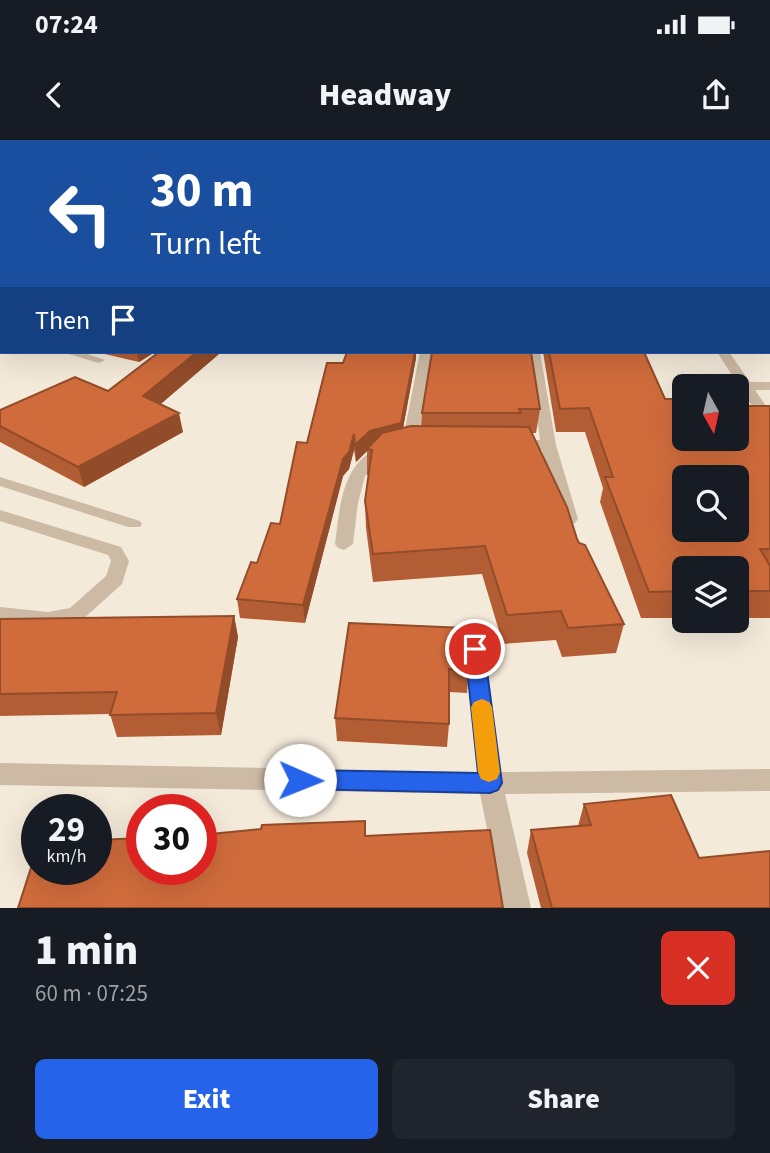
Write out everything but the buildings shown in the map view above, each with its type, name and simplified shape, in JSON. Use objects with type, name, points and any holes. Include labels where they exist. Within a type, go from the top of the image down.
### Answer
[{"type":"street","points":[[410,444],[426,354]]},
{"type":"street","points":[[534,354],[548,445],[575,539]]},
{"type":"street","points":[[724,354],[737,374]]},
{"type":"street","points":[[749,386],[770,386]]},
{"type":"street","points":[[749,393],[770,423]]},
{"type":"street","points":[[344,544],[354,476],[376,453],[410,444],[437,444]]},
{"type":"street","points":[[506,445],[548,445]]},
{"type":"street","points":[[0,515],[115,551],[120,561],[115,579],[76,614],[48,619],[0,614]]},
{"type":"street","points":[[475,649],[490,783],[517,908]]},
{"type":"street","points":[[0,774],[490,783],[770,780]]},
{"type":"lane","points":[[76,354],[99,360]]},
{"type":"lane","points":[[0,481],[134,524]]},
{"type":"slow traffic","points":[[482,707],[489,772]]},
{"type":"route","points":[[300,780],[490,783],[475,649]]}]
